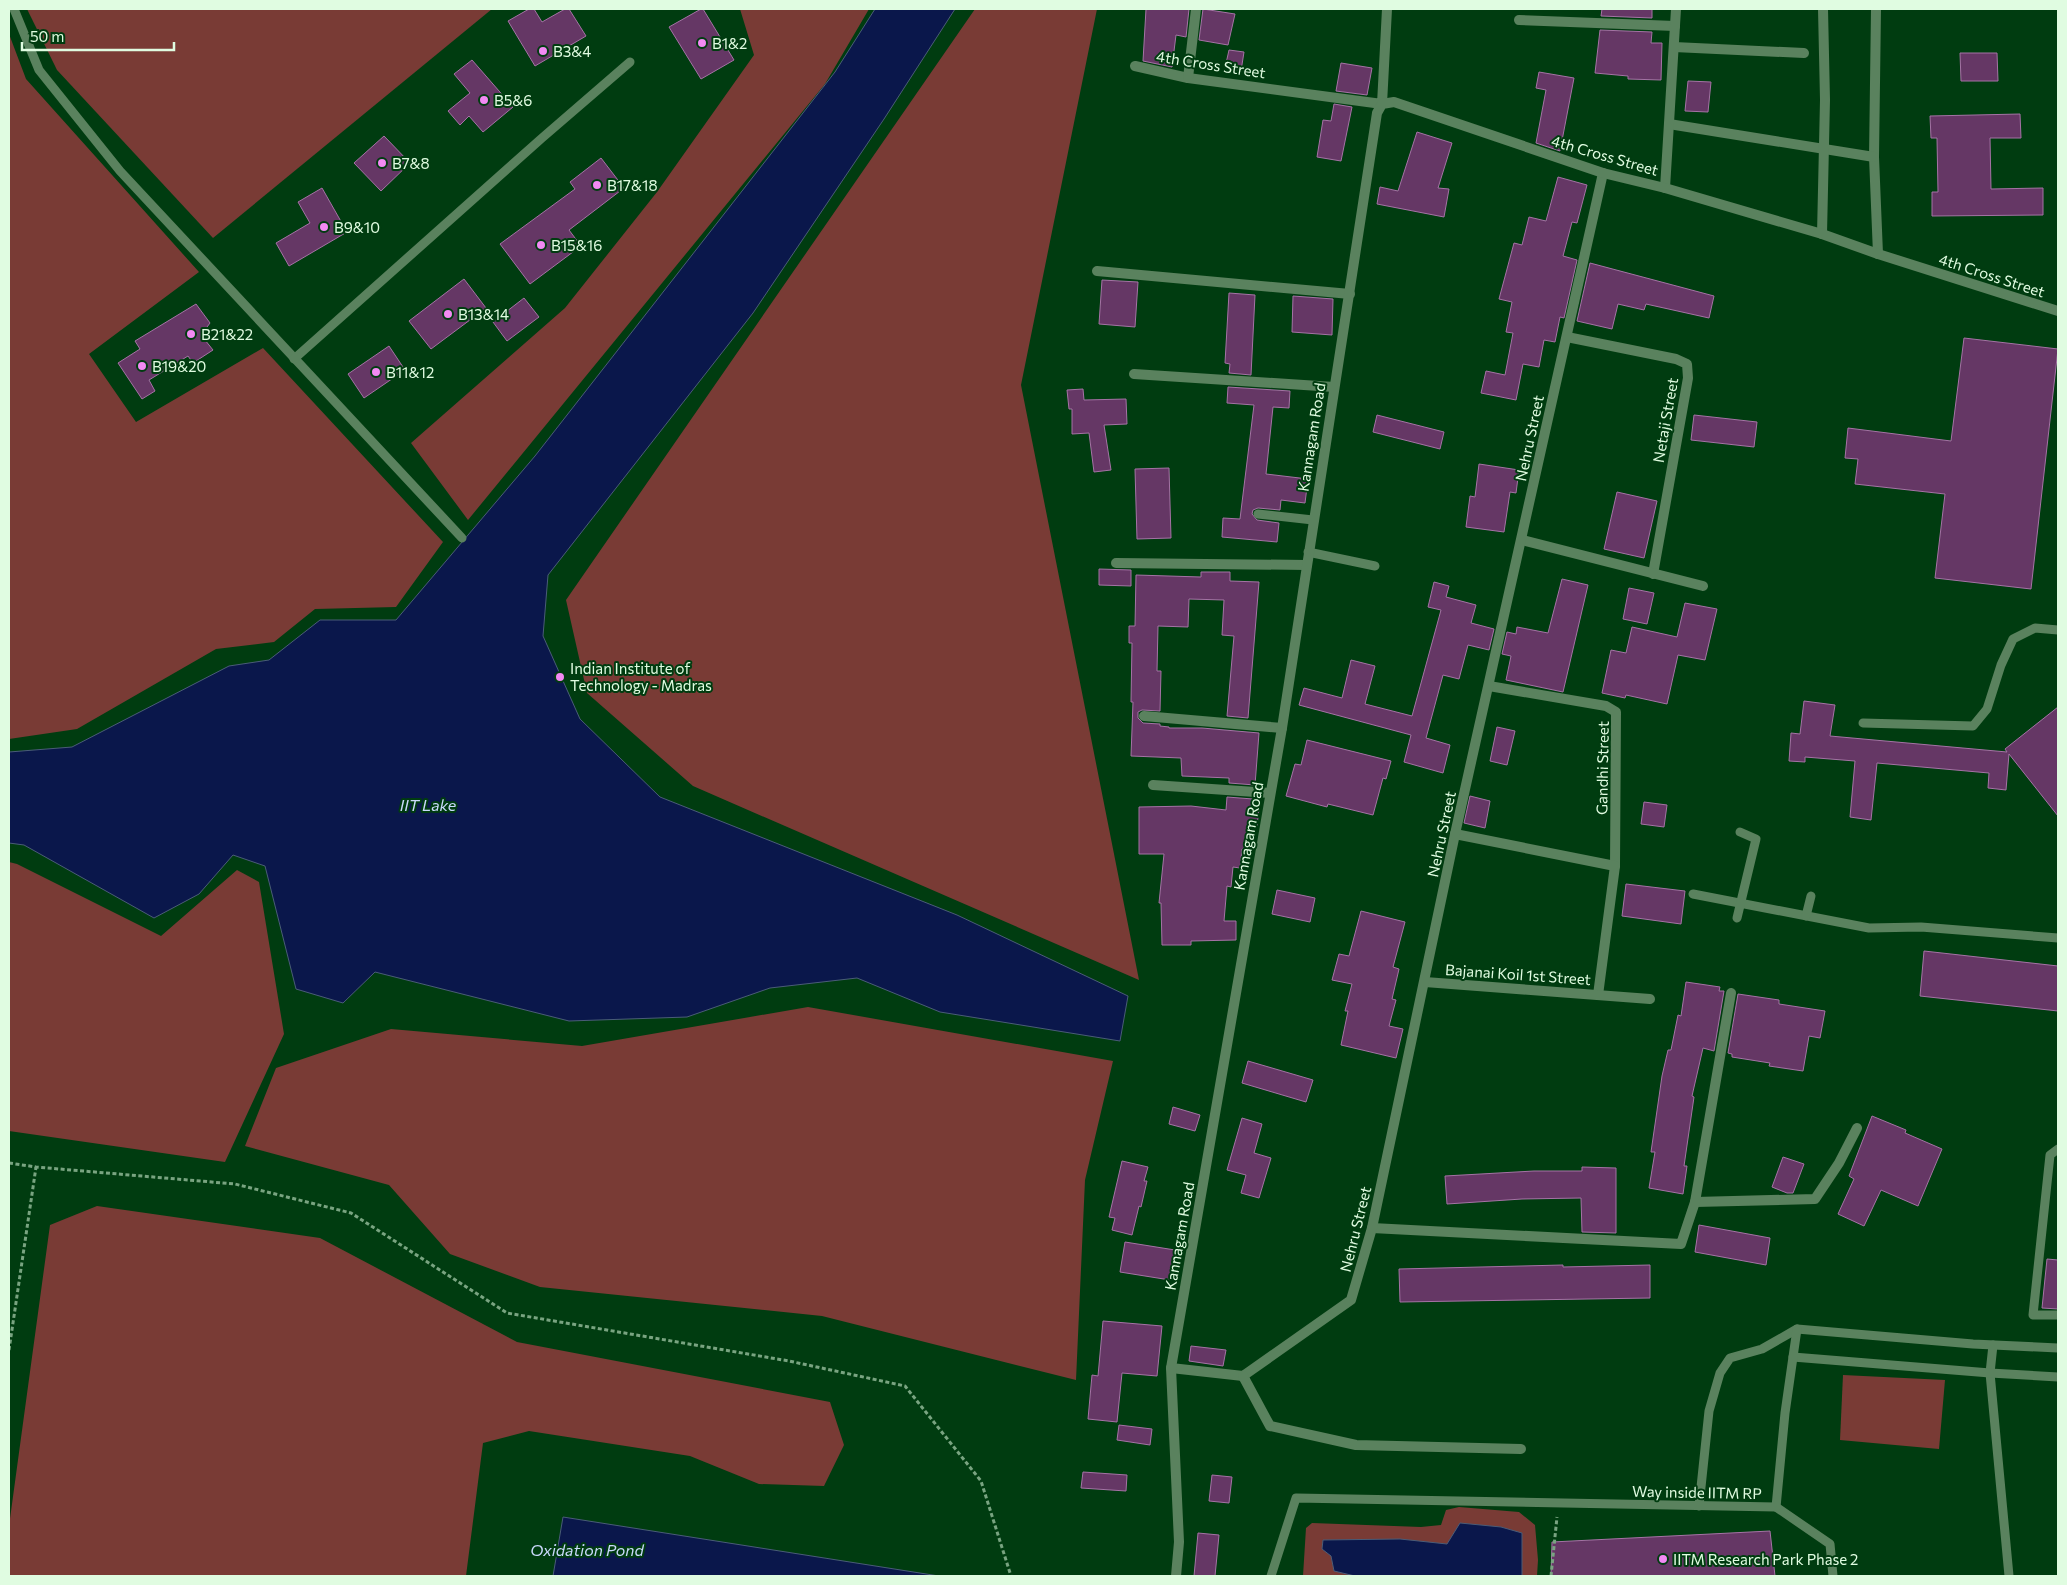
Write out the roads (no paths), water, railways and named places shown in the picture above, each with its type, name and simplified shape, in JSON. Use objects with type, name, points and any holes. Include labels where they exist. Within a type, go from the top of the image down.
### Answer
[{"type":"street","points":[[1188,78],[1196,9]]},
{"type":"street","name":"Kannagam Road","points":[[1176,1576],[1178,1542],[1171,1368],[1282,728],[1334,387],[1378,113],[1382,104],[1387,9]]},
{"type":"street","points":[[1665,188],[1676,9]]},
{"type":"street","points":[[1822,234],[1825,150],[1823,9]]},
{"type":"street","points":[[1876,9],[1874,157],[1878,254]]},
{"type":"street","points":[[1519,20],[1676,26]]},
{"type":"street","points":[[1674,47],[1804,53]]},
{"type":"street","name":"4th Cross Street","points":[[1135,66],[1188,78],[1382,104],[1394,102],[1603,173],[1665,188],[1822,234],[1878,254],[2058,311]]},
{"type":"street","points":[[1669,124],[1874,157]]},
{"type":"street","name":"Nehru Street","points":[[1243,1376],[1351,1300],[1372,1228],[1455,834],[1490,686],[1603,173]]},
{"type":"street","points":[[1097,271],[1350,294]]},
{"type":"street","name":"Netaji Street","points":[[1567,336],[1676,359],[1687,364],[1688,378],[1653,574]]},
{"type":"street","points":[[1134,374],[1334,387]]},
{"type":"street","points":[[1522,540],[1703,586]]},
{"type":"street","points":[[1116,563],[1306,565]]},
{"type":"street","name":"Gandhi Street","points":[[1490,686],[1606,706],[1616,712],[1615,866]]},
{"type":"street","points":[[1144,716],[1282,728]]},
{"type":"street","points":[[1153,785],[1270,793]]},
{"type":"street","points":[[1455,834],[1615,866]]},
{"type":"street","name":"Bajanai Koil 1st Street","points":[[1425,982],[1598,995],[1615,866]]},
{"type":"street","points":[[1372,1228],[1681,1244],[1695,1202],[1732,993]]},
{"type":"street","points":[[1598,995],[1650,999]]},
{"type":"street","points":[[1695,1202],[1815,1199],[1839,1163],[1857,1128]]},
{"type":"street","points":[[1171,1368],[1243,1376],[1270,1426],[1356,1445],[1521,1449]]},
{"type":"lane","points":[[14,9],[39,70],[120,171],[462,538]]},
{"type":"lane","points":[[294,359],[630,62]]},
{"type":"lane","points":[[1258,514],[1314,520]]},
{"type":"lane","points":[[1308,552],[1376,566]]},
{"type":"lane","points":[[1863,723],[1974,726],[1987,709],[2001,665],[2013,639],[2035,628],[2058,630]]},
{"type":"lane","points":[[1737,918],[1756,838],[1740,832]]},
{"type":"lane","points":[[1693,894],[1869,928],[1921,927],[2058,938]]},
{"type":"lane","points":[[1806,916],[1811,896]]},
{"type":"lane","points":[[2058,1149],[2050,1155],[2033,1314],[2058,1315]]},
{"type":"lane","points":[[1699,1506],[1709,1410],[1720,1373],[1730,1358],[1762,1349],[1798,1329],[1993,1345],[2058,1348]]},
{"type":"lane","name":"Way inside IITM RP","points":[[1271,1576],[1296,1498],[1776,1507],[1785,1413],[1798,1329]]},
{"type":"lane","points":[[1993,1345],[1990,1373],[2009,1576]]},
{"type":"lane","points":[[1794,1357],[2058,1377]]},
{"type":"lane","points":[[1776,1507],[1830,1544],[1833,1576]]},
{"type":"water","name":"IIT Lake","points":[[875,9],[955,9],[884,119],[753,313],[548,575],[543,636],[580,719],[660,797],[957,915],[1128,996],[1120,1041],[940,1012],[857,978],[770,988],[687,1017],[569,1021],[375,972],[343,1003],[296,989],[265,866],[233,855],[199,894],[154,918],[24,845],[9,843],[9,752],[72,747],[229,666],[269,660],[320,620],[396,620],[535,456],[835,72]]},
{"type":"water","name":"Oxidation Pond","points":[[563,1517],[939,1576],[553,1576]]},
{"type":"water","points":[[1460,1523],[1501,1527],[1522,1533],[1522,1576],[1355,1576],[1334,1571],[1331,1556],[1322,1549],[1323,1540],[1400,1539],[1447,1544]]},
{"type":"place","name":"B1&2","points":[[702,43]]},
{"type":"place","name":"B3&4","points":[[543,51]]},
{"type":"place","name":"B5&6","points":[[484,100]]},
{"type":"place","name":"B7&8","points":[[382,163]]},
{"type":"place","name":"B17&18","points":[[597,185]]},
{"type":"place","name":"B9&10","points":[[324,227]]},
{"type":"place","name":"B15&16","points":[[541,245]]},
{"type":"place","name":"B13&14","points":[[448,314]]},
{"type":"place","name":"B21&22","points":[[191,334]]},
{"type":"place","name":"B19&20","points":[[142,366]]},
{"type":"place","name":"B11&12","points":[[376,372]]},
{"type":"place","name":"Indian Institute of Technology - Madras","points":[[560,677]]},
{"type":"place","name":"IITM Research Park Phase 2","points":[[1663,1559]]}]
